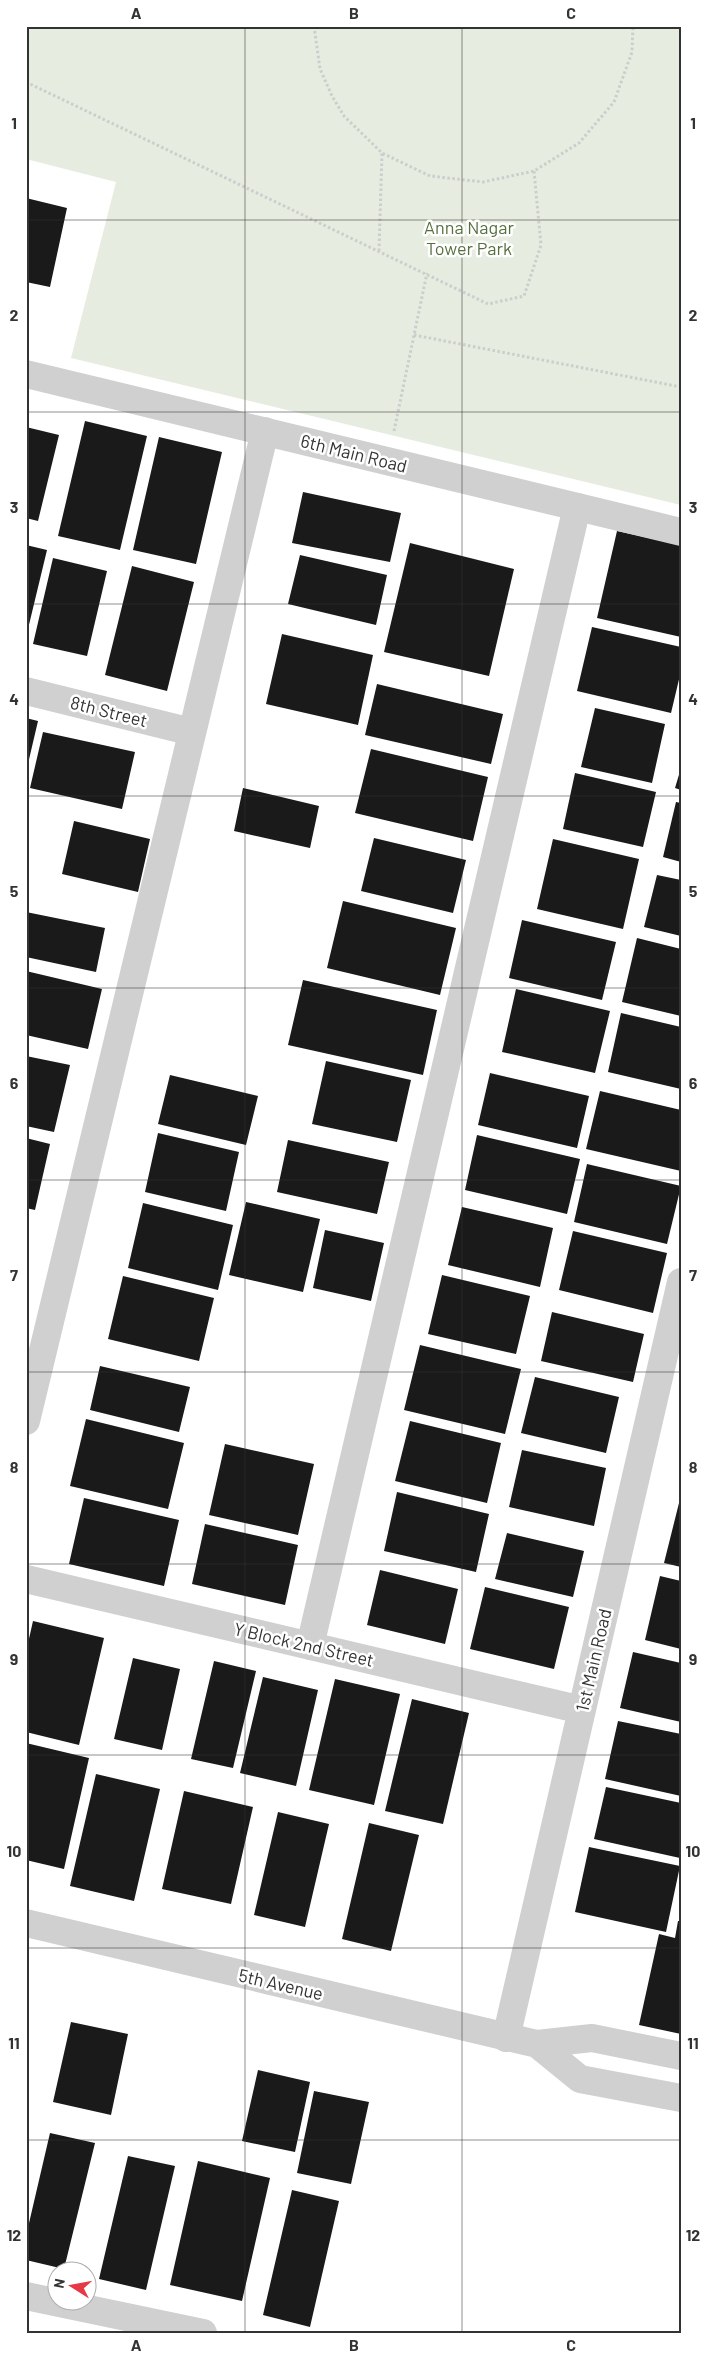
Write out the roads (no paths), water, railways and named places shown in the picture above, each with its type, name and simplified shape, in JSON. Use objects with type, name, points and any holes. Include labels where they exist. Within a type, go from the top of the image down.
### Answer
[{"type":"street","name":"6th Main Road","points":[[26,374],[681,532]]},
{"type":"street","points":[[26,1421],[264,432]]},
{"type":"street","points":[[310,1646],[577,507]]},
{"type":"street","name":"8th Street","points":[[26,690],[192,732]]},
{"type":"street","name":"1st Main Road","points":[[506,2038],[681,1282]]},
{"type":"street","name":"Y Block 2nd Street","points":[[26,1579],[582,1710]]},
{"type":"street","name":"5th Avenue","points":[[26,1923],[506,2038],[537,2044],[592,2038],[681,2056]]},
{"type":"street","name":"5th Avenue","points":[[537,2044],[580,2079],[681,2098]]},
{"type":"street","points":[[26,2296],[203,2333]]},
{"type":"park label","name":"Anna Nagar Tower Park","points":[[469,237]]}]
